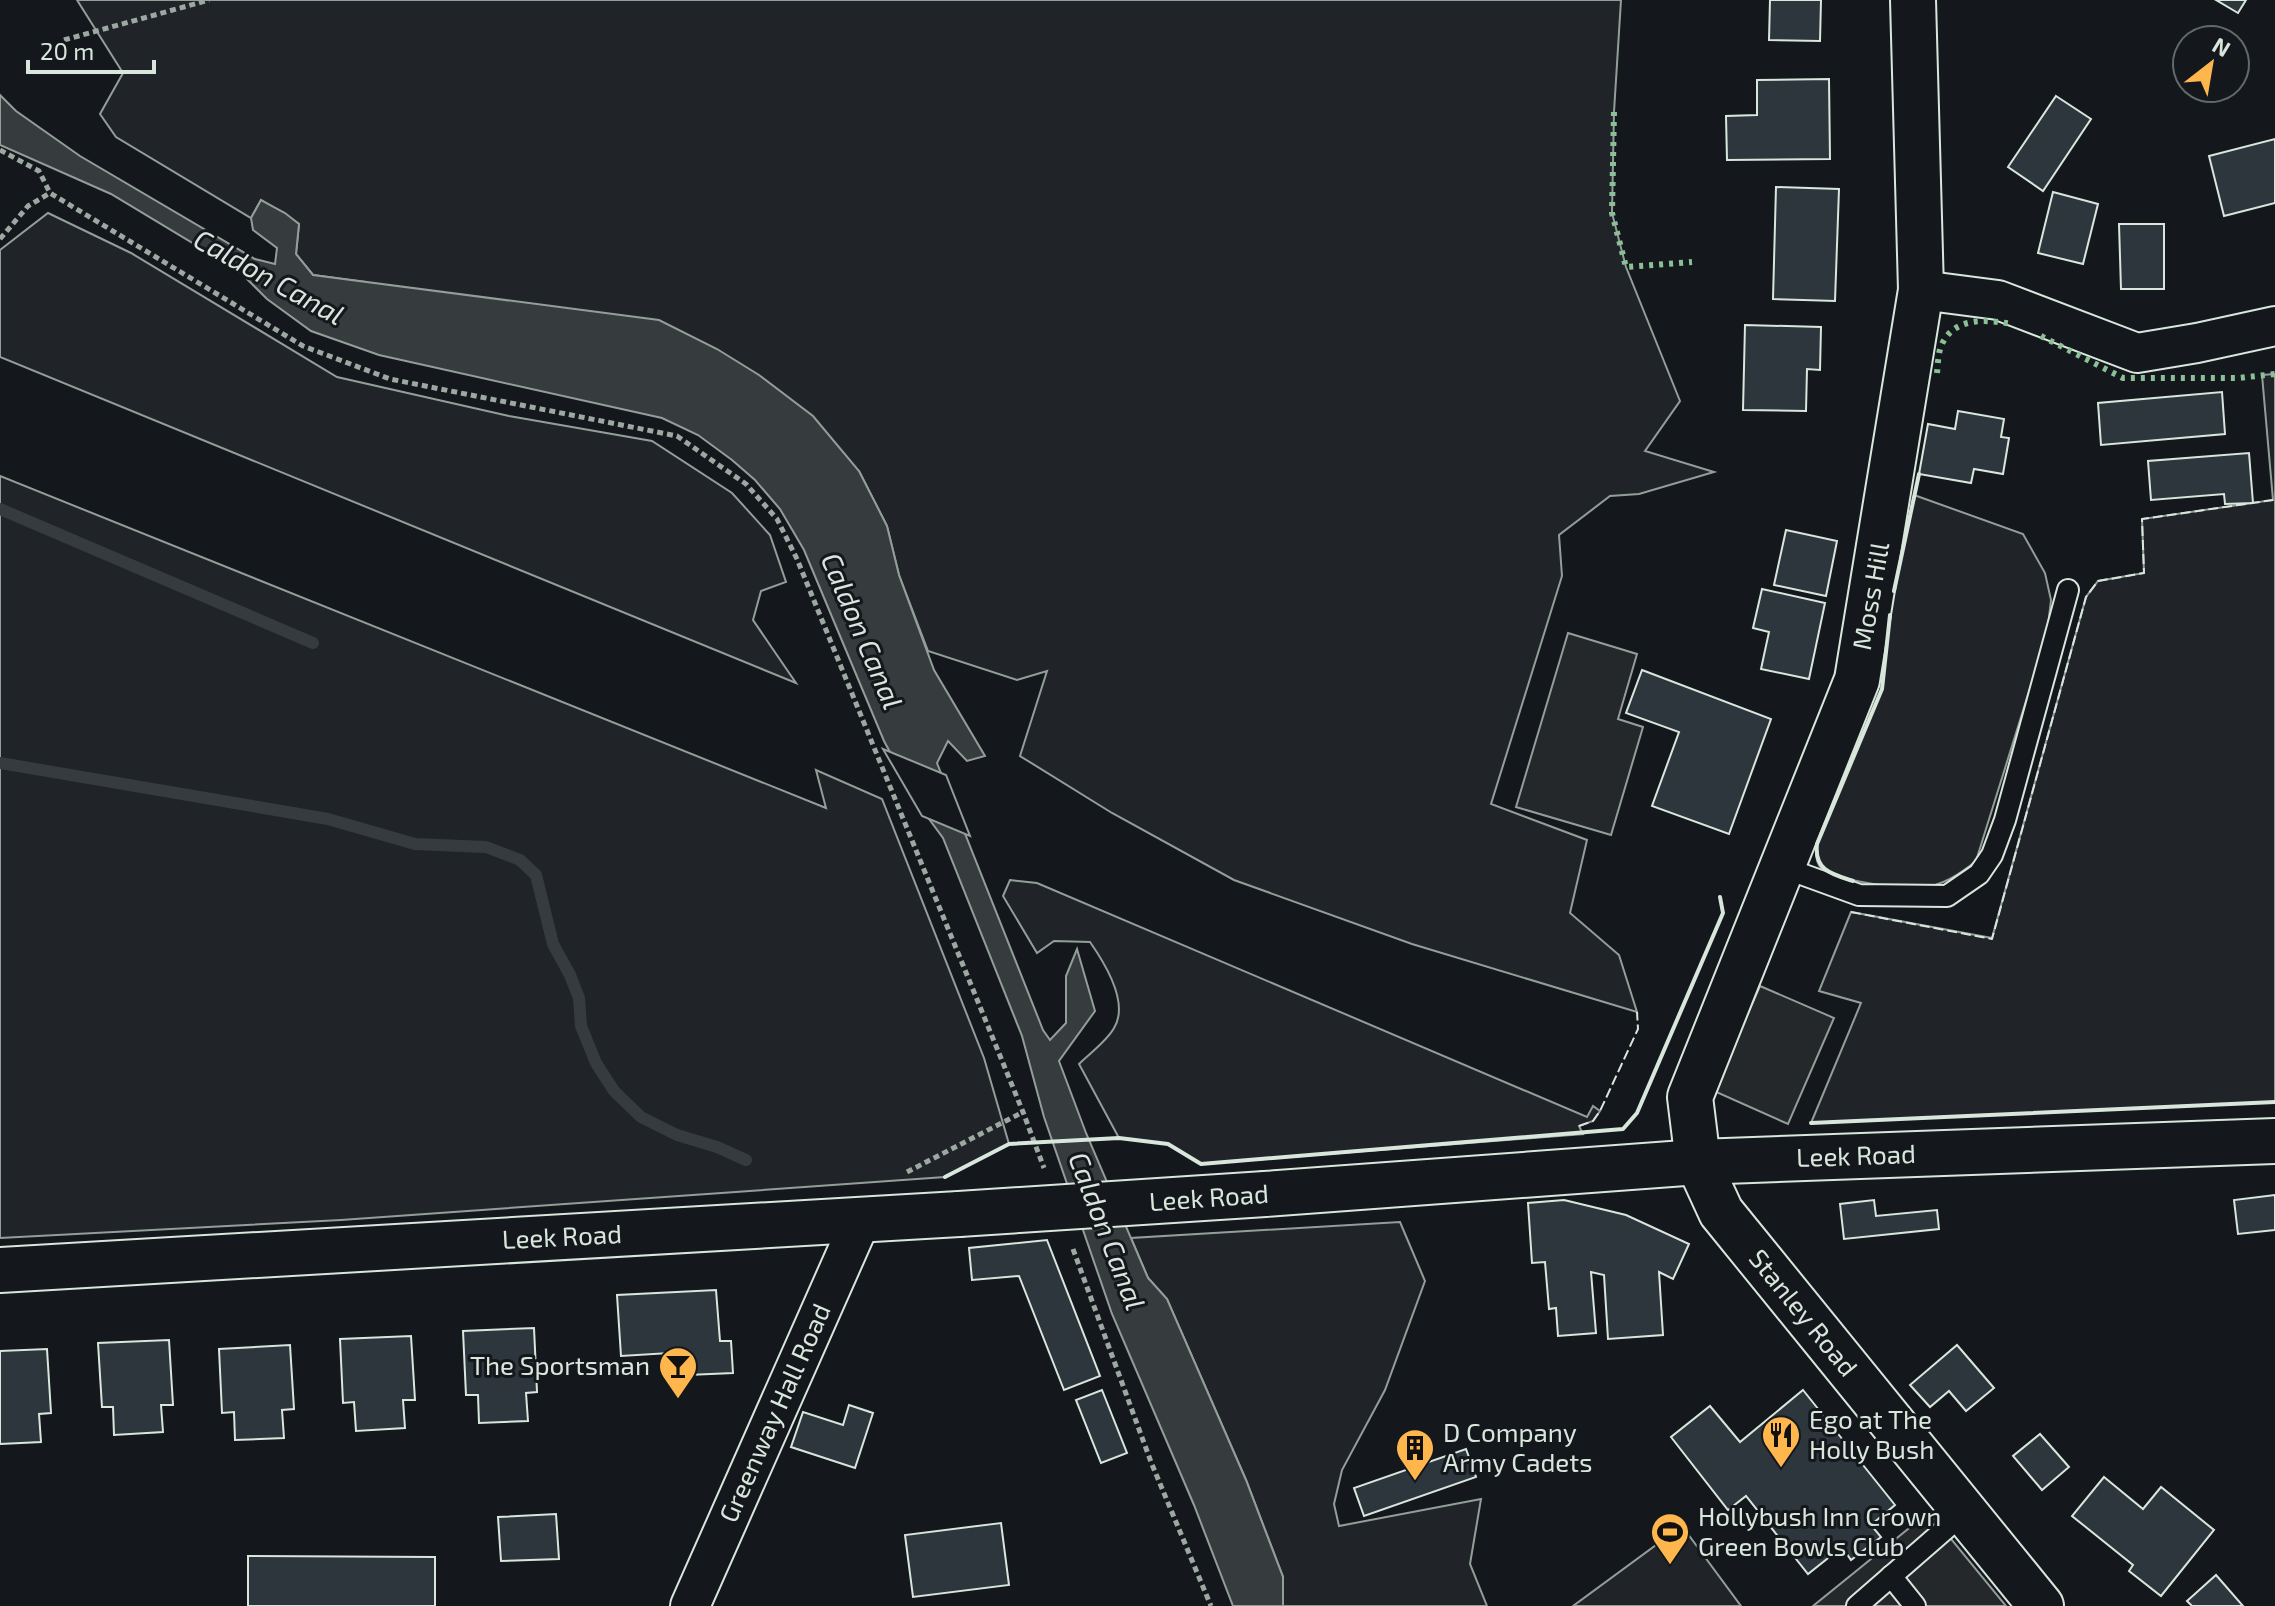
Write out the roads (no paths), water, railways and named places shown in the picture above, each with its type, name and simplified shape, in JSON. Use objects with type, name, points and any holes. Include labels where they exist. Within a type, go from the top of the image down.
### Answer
[{"type":"main road","name":"Moss Hill","points":[[1698,1162],[1690,1097],[1857,680],[1921,290],[1913,0]]},
{"type":"main road","name":"Leek Road","points":[[0,1270],[959,1214],[1698,1162],[2275,1141]]},
{"type":"main road","name":"Stanley Road","points":[[1698,1162],[1721,1212],[2041,1606]]},
{"type":"street","points":[[1921,290],[1998,300],[2137,353],[2275,326]]},
{"type":"street","name":"Greenway Hall Road","points":[[690,1606],[861,1220]]},
{"type":"lane","points":[[1782,867],[1859,895],[1905,897],[1947,896],[1979,874],[1992,855],[2005,820],[2068,590]]},
{"type":"lane","points":[[1857,1606],[1965,1512]]},
{"type":"lane","points":[[1891,1576],[1915,1606]]},
{"type":"water","name":"Caldon Canal","points":[[0,95],[16,111],[80,156],[255,259],[275,264],[277,248],[253,230],[251,218],[261,200],[299,224],[296,254],[313,275],[659,320],[717,349],[759,375],[813,416],[859,471],[887,526],[899,575],[934,670],[985,756],[967,761],[948,741],[937,763],[1043,1030],[1050,1040],[1066,1023],[1066,976],[1077,949],[1095,1011],[1059,1061],[1148,1278],[1167,1299],[1246,1480],[1283,1577],[1283,1606],[1233,1606],[1194,1505],[1112,1314],[1044,1117],[1022,1036],[943,838],[918,804],[884,741],[804,550],[780,509],[755,480],[732,460],[698,435],[662,418],[379,355],[311,331],[267,299],[239,271],[111,194],[0,145]]},
{"type":"waterway","points":[[0,509],[313,643]]},
{"type":"waterway","points":[[0,763],[328,819],[415,844],[486,847],[520,860],[536,875],[553,944],[579,998],[581,1026],[596,1063],[614,1091],[641,1117],[677,1135],[746,1160]]},
{"type":"place","name":"The Sportsman","points":[[678,1400]]},
{"type":"place","name":"Ego at The Holly Bush","points":[[1781,1469]]},
{"type":"place","name":"D Company Army Cadets","points":[[1415,1482]]},
{"type":"place","name":"Hollybush Inn Crown Green Bowls Club","points":[[1670,1566]]}]
